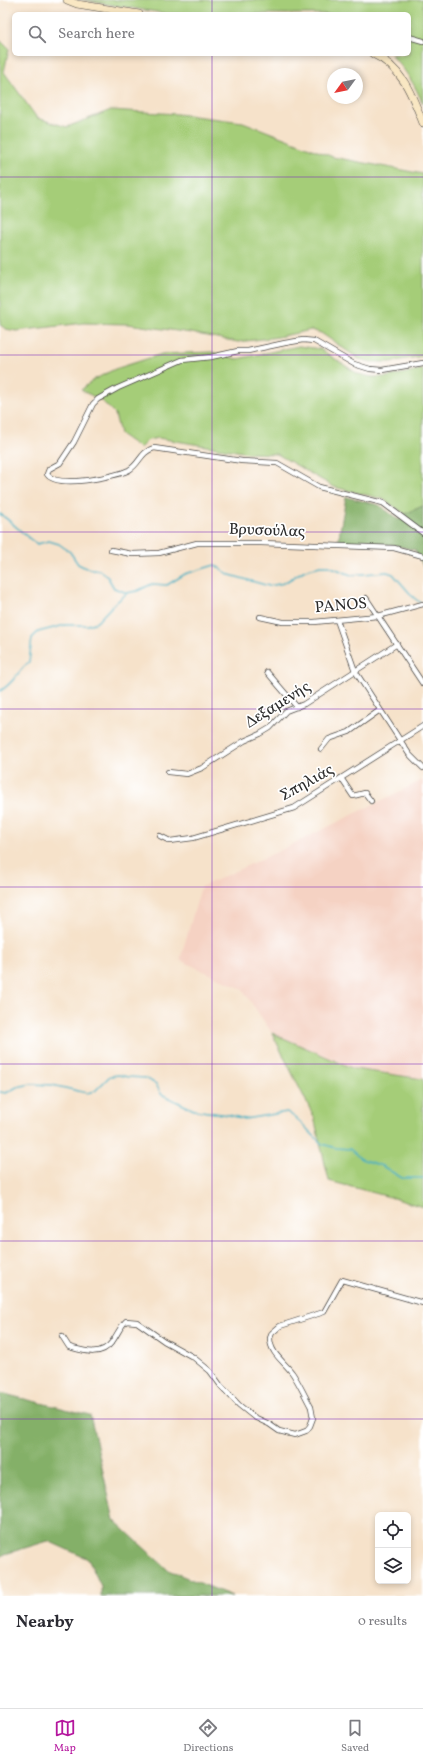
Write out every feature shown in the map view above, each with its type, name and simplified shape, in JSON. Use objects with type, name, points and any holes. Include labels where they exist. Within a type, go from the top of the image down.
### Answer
[{"type":"main road","points":[[67,0],[77,4],[127,12]]},
{"type":"main road","points":[[385,57],[405,81],[423,123]]},
{"type":"street","points":[[411,38],[423,41]]},
{"type":"street","points":[[423,363],[382,370],[370,369],[354,364],[314,341],[296,341],[248,351],[238,351],[211,357],[182,360],[118,388],[98,399],[93,404],[74,442],[60,463],[47,471],[49,477],[55,480],[75,481],[125,471],[133,467],[145,452],[154,448],[242,461],[277,463],[319,487],[383,503],[423,533]]},
{"type":"street","name":"Βρυσούλας","points":[[111,550],[132,554],[159,553],[197,543],[262,543],[394,548],[423,556]]},
{"type":"street","points":[[366,598],[423,684]]},
{"type":"street","name":"PANOS","points":[[260,617],[292,623],[337,620],[378,616],[423,604]]},
{"type":"street","points":[[337,620],[355,671],[411,756],[423,768]]},
{"type":"street","name":"Δεξαμενής","points":[[168,772],[187,774],[202,768],[244,741],[264,732],[286,711],[297,707],[397,644]]},
{"type":"street","points":[[267,672],[297,707]]},
{"type":"street","points":[[321,749],[329,739],[349,732],[380,710]]},
{"type":"street","name":"Σπηλιάς","points":[[160,836],[175,841],[192,838],[294,808],[423,726]]},
{"type":"street","points":[[342,778],[354,796],[365,793],[371,801]]},
{"type":"street","points":[[62,1336],[69,1347],[97,1352],[103,1350],[112,1342],[126,1321],[137,1322],[164,1341],[203,1364],[221,1386],[254,1417],[269,1424],[279,1431],[295,1435],[306,1431],[310,1426],[313,1412],[292,1374],[279,1359],[271,1346],[270,1338],[275,1329],[324,1312],[342,1280],[423,1303]]},
{"type":"shaded area","points":[[423,780],[423,1079],[354,1069],[272,1033],[242,989],[180,960],[201,887],[277,852]]},
{"type":"green space","points":[[82,0],[423,0],[423,104],[410,78],[392,56],[411,56],[411,12],[157,12]]},
{"type":"green space","points":[[0,40],[9,49],[4,72],[37,118],[67,127],[111,110],[177,114],[243,122],[333,157],[423,174],[423,356],[390,362],[372,362],[359,359],[321,333],[311,330],[278,337],[238,342],[191,333],[128,324],[84,323],[16,331],[6,329],[0,325]]},
{"type":"green space","points":[[299,346],[320,349],[358,374],[372,377],[387,377],[423,369],[423,506],[405,514],[383,499],[334,487],[277,454],[248,453],[158,438],[148,440],[140,448],[120,434],[115,414],[102,401],[81,390],[93,380],[115,369],[162,354],[212,352],[237,359]]},
{"type":"green space","points":[[346,497],[379,505],[399,520],[405,514],[423,506],[423,566],[415,550],[393,545],[338,542]]},
{"type":"green space","points":[[272,1033],[354,1069],[423,1079],[423,1207],[329,1181],[314,1117]]},
{"type":"green space","points":[[0,1393],[90,1415],[114,1520],[168,1570],[232,1596],[101,1596],[101,1586],[88,1559],[48,1541],[5,1554],[0,1557]]},
{"type":"waterway","points":[[0,514],[37,544],[49,541],[59,544],[70,552],[78,564],[86,568],[99,570],[107,576],[114,588],[127,593],[137,591],[152,584],[167,585],[185,574],[215,565],[230,575],[269,586],[284,583],[305,570],[320,566],[329,566],[351,575],[387,572],[393,574],[414,598],[421,603]]},
{"type":"waterway","points":[[0,691],[5,688],[29,662],[32,638],[38,632],[65,625],[88,625],[97,622],[126,594]]},
{"type":"waterway","points":[[0,1092],[6,1093],[17,1087],[31,1084],[52,1085],[87,1093],[95,1091],[110,1076],[119,1075],[145,1078],[156,1084],[161,1094],[194,1110],[245,1119],[287,1112],[297,1119],[322,1144],[336,1148],[350,1149],[361,1159],[382,1166],[402,1178],[423,1178]]}]
